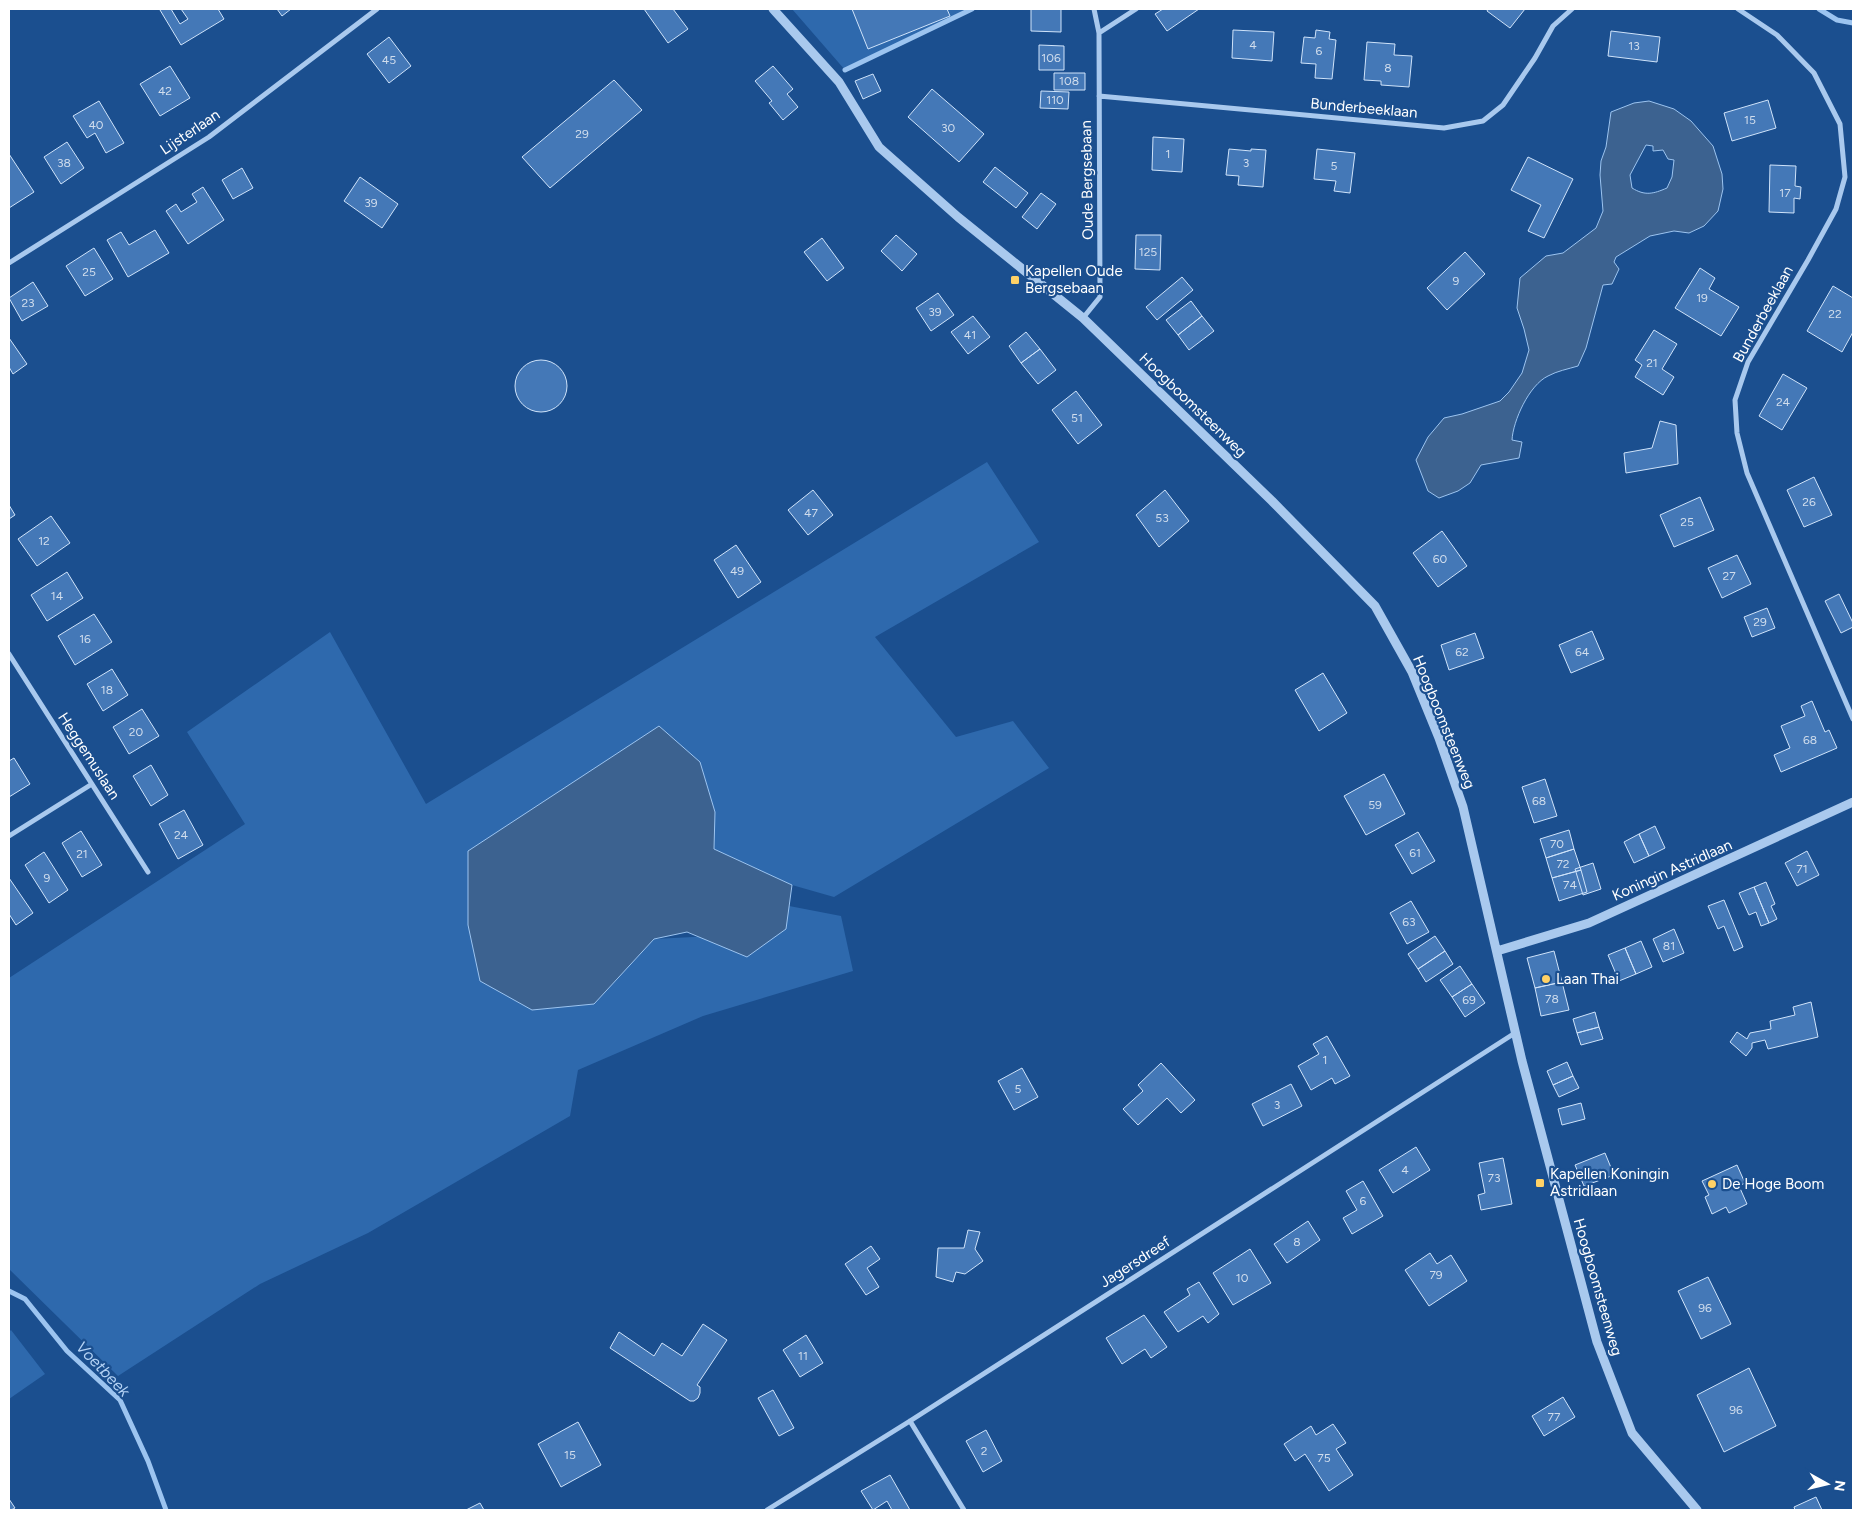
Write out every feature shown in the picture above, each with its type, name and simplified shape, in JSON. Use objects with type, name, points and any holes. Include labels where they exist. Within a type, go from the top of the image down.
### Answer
[{"type":"street","name":"Lijsterlaan","points":[[9,263],[209,137],[377,9]]},
{"type":"street","name":"Hoogboomsteenweg","points":[[773,9],[840,82],[879,146],[958,217],[1083,318],[1272,501],[1375,606],[1412,672],[1439,738],[1463,807],[1515,1033],[1552,1180],[1597,1342],[1632,1433],[1697,1510]]},
{"type":"street","name":"Oude Bergsebaan","points":[[1083,318],[1100,297],[1099,33],[1094,9]]},
{"type":"street","points":[[1099,33],[1136,9]]},
{"type":"street","name":"Bunderbeeklaan","points":[[1098,96],[1444,128],[1473,123],[1483,121],[1503,105],[1553,26],[1572,9]]},
{"type":"street","name":"Bunderbeeklaan","points":[[1738,9],[1777,35],[1814,73],[1840,124],[1845,177],[1836,209],[1748,362],[1735,400],[1737,433],[1747,472],[1853,719]]},
{"type":"street","name":"Heggemuslaan","points":[[9,654],[148,872]]},
{"type":"street","points":[[9,836],[92,784]]},
{"type":"street","name":"Koningin Astridlaan","points":[[1497,951],[1589,923],[1853,802]]},
{"type":"street","name":"Jagersdreef","points":[[768,1510],[1515,1033]]},
{"type":"street","points":[[910,1421],[964,1510]]},
{"type":"shaded area","points":[[792,9],[972,9],[845,70]]},
{"type":"shaded area","points":[[1649,101],[1674,109],[1691,121],[1713,146],[1722,174],[1723,189],[1718,211],[1704,226],[1689,233],[1674,231],[1650,236],[1616,257],[1614,262],[1619,269],[1612,284],[1603,285],[1586,348],[1578,366],[1548,376],[1535,387],[1523,404],[1515,423],[1512,440],[1522,442],[1519,458],[1481,465],[1470,483],[1458,491],[1439,498],[1428,491],[1416,460],[1428,437],[1444,418],[1500,401],[1509,392],[1522,373],[1529,350],[1517,308],[1520,278],[1546,256],[1563,253],[1596,228],[1603,211],[1600,175],[1601,161],[1606,147],[1611,112],[1634,103]],"holes":[[[1646,145],[1653,146],[1653,151],[1663,150],[1668,159],[1674,160],[1672,177],[1667,188],[1653,193],[1637,191],[1632,188],[1630,175]]]},
{"type":"shaded area","points":[[987,462],[1039,542],[875,637],[956,737],[1013,721],[1049,768],[834,897],[792,885],[714,849],[715,812],[594,1004],[654,939],[733,935],[784,905],[841,916],[853,971],[703,1016],[578,1070],[570,1116],[368,1233],[260,1284],[118,1376],[9,1269],[9,978],[245,824],[187,732],[330,632],[426,804]]},
{"type":"shaded area","points":[[659,726],[700,762],[715,812],[714,849],[792,885],[786,929],[747,957],[687,932],[654,939],[594,1004],[532,1010],[480,981],[468,925],[468,851]]},
{"type":"shaded area","points":[[11,1330],[45,1374],[9,1399],[9,1332]]},
{"type":"building","points":[[171,9],[180,24],[188,19],[181,9],[218,9],[224,19],[181,45],[160,10]]},
{"type":"building","points":[[277,9],[291,9],[282,16]]},
{"type":"building","points":[[644,9],[673,9],[688,29],[668,43]]},
{"type":"building","points":[[852,9],[947,9],[950,16],[868,49]]},
{"type":"building","points":[[1031,9],[1061,9],[1061,32],[1031,31]]},
{"type":"building","points":[[1163,9],[1199,9],[1167,31],[1155,14]]},
{"type":"building","points":[[1488,9],[1525,9],[1510,28],[1487,11]]},
{"type":"building","points":[[1233,30],[1274,32],[1272,61],[1232,58]]},
{"type":"building","points":[[1316,30],[1330,32],[1329,39],[1336,40],[1332,79],[1315,78],[1316,64],[1301,63],[1304,37],[1315,38]]},
{"type":"building","points":[[1611,31],[1660,37],[1657,62],[1608,56]]},
{"type":"building","points":[[389,37],[411,66],[389,83],[367,54]]},
{"type":"building","points":[[1367,42],[1395,44],[1394,55],[1412,56],[1409,87],[1381,85],[1381,81],[1364,80]]},
{"type":"building","points":[[1039,45],[1064,46],[1064,70],[1039,70]]},
{"type":"building","points":[[170,66],[190,98],[160,116],[140,84]]},
{"type":"building","points":[[773,66],[793,89],[787,94],[798,107],[783,120],[769,103],[772,101],[755,81]]},
{"type":"building","points":[[1054,73],[1085,73],[1085,90],[1054,90]]},
{"type":"building","points":[[873,74],[881,91],[863,99],[855,81]]},
{"type":"building","points":[[614,80],[642,110],[550,188],[522,157]]},
{"type":"building","points":[[932,89],[984,134],[959,162],[908,117]]},
{"type":"building","points":[[1041,91],[1069,92],[1068,109],[1040,108]]},
{"type":"building","points":[[1768,100],[1776,128],[1732,141],[1724,113]]},
{"type":"building","points":[[99,101],[124,143],[106,153],[95,133],[87,138],[73,116]]},
{"type":"building","points":[[1153,137],[1184,139],[1182,172],[1152,170]]},
{"type":"building","points":[[67,142],[84,168],[61,184],[44,157]]},
{"type":"building","points":[[1229,149],[1266,150],[1263,187],[1238,185],[1239,176],[1226,175]]},
{"type":"building","points":[[1317,149],[1355,153],[1350,193],[1334,191],[1336,181],[1314,179]]},
{"type":"building","points":[[9,154],[34,192],[9,208]]},
{"type":"building","points":[[1528,157],[1573,179],[1544,238],[1528,231],[1541,205],[1511,190]]},
{"type":"building","points":[[1770,165],[1796,166],[1795,186],[1801,187],[1800,199],[1794,198],[1794,213],[1769,212]]},
{"type":"building","points":[[995,167],[1028,193],[1016,208],[983,182]]},
{"type":"building","points":[[242,168],[253,188],[233,199],[222,180]]},
{"type":"building","points":[[360,177],[398,204],[382,228],[344,201]]},
{"type":"building","points":[[203,187],[224,220],[188,244],[166,211],[176,204],[181,212],[197,202],[192,194]]},
{"type":"building","points":[[1041,193],[1056,204],[1037,229],[1022,217]]},
{"type":"building","points":[[155,230],[169,253],[128,277],[107,240],[121,232],[129,245]]},
{"type":"building","points":[[896,235],[917,254],[902,271],[881,251]]},
{"type":"building","points":[[1136,235],[1161,235],[1160,270],[1135,269]]},
{"type":"building","points":[[822,238],[844,268],[827,281],[804,252]]},
{"type":"building","points":[[94,248],[113,279],[85,296],[66,266]]},
{"type":"building","points":[[1465,252],[1485,274],[1447,310],[1427,288]]},
{"type":"building","points":[[1700,268],[1715,278],[1709,289],[1739,307],[1721,336],[1675,308]]},
{"type":"building","points":[[1182,277],[1193,290],[1157,320],[1146,307]]},
{"type":"building","points":[[33,282],[48,306],[22,321],[9,298]]},
{"type":"building","points":[[1833,286],[1853,298],[1853,332],[1842,352],[1807,331]]},
{"type":"building","points":[[938,293],[954,315],[931,331],[916,308]]},
{"type":"building","points":[[1191,301],[1202,316],[1178,335],[1166,320]]},
{"type":"building","points":[[973,316],[990,337],[968,354],[951,332]]},
{"type":"building","points":[[1202,316],[1214,331],[1189,350],[1178,335]]},
{"type":"building","points":[[1654,330],[1677,344],[1662,369],[1674,377],[1663,395],[1635,377],[1642,365],[1635,360]]},
{"type":"building","points":[[1026,332],[1040,349],[1021,363],[1009,346]]},
{"type":"building","points":[[9,338],[27,364],[13,374],[9,367]]},
{"type":"building","points":[[1040,349],[1056,370],[1038,384],[1021,363]]},
{"type":"building","points":[[536,360],[546,360],[560,367],[567,381],[567,391],[560,405],[546,412],[536,412],[526,408],[519,401],[515,391],[515,381],[519,371],[526,364]]},
{"type":"building","points":[[1783,374],[1807,388],[1782,430],[1759,416]]},
{"type":"building","points":[[1076,391],[1102,425],[1078,444],[1052,410]]},
{"type":"building","points":[[1660,421],[1676,425],[1678,464],[1626,473],[1624,453],[1652,448]]},
{"type":"building","points":[[1814,477],[1832,515],[1804,527],[1787,490]]},
{"type":"building","points":[[813,490],[833,515],[808,535],[788,510]]},
{"type":"building","points":[[1165,490],[1189,521],[1159,547],[1136,515]]},
{"type":"building","points":[[1700,497],[1714,530],[1674,547],[1660,515]]},
{"type":"building","points":[[9,505],[15,515],[9,519]]},
{"type":"building","points":[[51,516],[70,543],[37,566],[18,539]]},
{"type":"building","points":[[1442,531],[1467,566],[1438,587],[1413,553]]},
{"type":"building","points":[[736,545],[761,582],[738,598],[714,560]]},
{"type":"building","points":[[1737,555],[1751,584],[1722,598],[1708,568]]},
{"type":"building","points":[[67,572],[83,598],[47,621],[31,595]]},
{"type":"building","points":[[1839,594],[1853,623],[1853,627],[1841,633],[1825,601]]},
{"type":"building","points":[[1767,608],[1775,628],[1752,637],[1744,617]]},
{"type":"building","points":[[94,614],[112,642],[75,665],[58,636]]},
{"type":"building","points":[[1592,631],[1604,659],[1571,673],[1559,645]]},
{"type":"building","points":[[1475,633],[1484,658],[1449,670],[1441,645]]},
{"type":"building","points":[[112,669],[128,695],[103,711],[87,684]]},
{"type":"building","points":[[1323,673],[1347,713],[1319,731],[1295,690]]},
{"type":"building","points":[[1812,701],[1825,732],[1829,730],[1837,748],[1781,772],[1774,755],[1790,748],[1781,726],[1805,716],[1801,706]]},
{"type":"building","points":[[142,709],[159,736],[129,754],[113,727]]},
{"type":"building","points":[[14,758],[30,784],[9,797],[9,761]]},
{"type":"building","points":[[151,765],[168,795],[151,806],[133,776]]},
{"type":"building","points":[[1384,774],[1405,814],[1366,835],[1344,796]]},
{"type":"building","points":[[1545,779],[1557,816],[1534,823],[1522,787]]},
{"type":"building","points":[[184,810],[203,845],[178,859],[159,824]]},
{"type":"building","points":[[1655,826],[1665,848],[1649,856],[1639,834]]},
{"type":"building","points":[[1569,830],[1574,849],[1546,858],[1540,839]]},
{"type":"building","points":[[81,831],[102,865],[82,877],[62,843]]},
{"type":"building","points":[[1418,832],[1435,861],[1412,874],[1395,845]]},
{"type":"building","points":[[1639,834],[1649,856],[1634,863],[1624,842]]},
{"type":"building","points":[[1574,849],[1581,870],[1552,878],[1546,858]]},
{"type":"building","points":[[1807,851],[1819,875],[1797,886],[1785,863]]},
{"type":"building","points":[[44,852],[68,890],[49,903],[25,865]]},
{"type":"building","points":[[1593,863],[1601,889],[1583,895],[1575,869]]},
{"type":"building","points":[[1581,870],[1587,892],[1559,901],[1552,878]]},
{"type":"building","points":[[9,878],[33,913],[16,925],[9,914]]},
{"type":"building","points":[[1766,882],[1775,904],[1771,906],[1777,919],[1769,923],[1754,887]]},
{"type":"building","points":[[1754,887],[1769,923],[1761,926],[1756,912],[1749,915],[1739,893]]},
{"type":"building","points":[[1724,900],[1743,947],[1734,951],[1724,926],[1718,929],[1708,906]]},
{"type":"building","points":[[1411,901],[1429,932],[1407,944],[1390,913]]},
{"type":"building","points":[[1674,929],[1684,953],[1663,962],[1653,939]]},
{"type":"building","points":[[1435,936],[1445,951],[1418,969],[1408,954]]},
{"type":"building","points":[[1641,941],[1652,967],[1636,974],[1625,948]]},
{"type":"building","points":[[1625,948],[1636,974],[1619,981],[1608,955]]},
{"type":"building","points":[[1445,951],[1453,964],[1426,982],[1418,969]]},
{"type":"building","points":[[1554,951],[1562,982],[1535,988],[1527,958]]},
{"type":"building","points":[[1460,966],[1472,984],[1452,997],[1440,980]]},
{"type":"building","points":[[1562,982],[1569,1010],[1541,1016],[1535,988]]},
{"type":"building","points":[[1472,984],[1485,1003],[1465,1017],[1452,997]]},
{"type":"building","points":[[1811,1002],[1818,1037],[1768,1049],[1765,1040],[1752,1043],[1752,1048],[1746,1056],[1730,1042],[1737,1032],[1747,1039],[1750,1033],[1771,1029],[1770,1021],[1795,1015],[1793,1007]]},
{"type":"building","points":[[1595,1012],[1599,1027],[1577,1033],[1573,1019]]},
{"type":"building","points":[[1599,1027],[1603,1039],[1581,1045],[1577,1033]]},
{"type":"building","points":[[1327,1036],[1350,1076],[1335,1084],[1332,1078],[1311,1090],[1298,1066],[1319,1054],[1313,1044]]},
{"type":"building","points":[[1567,1062],[1573,1076],[1553,1085],[1547,1071]]},
{"type":"building","points":[[1161,1063],[1195,1100],[1181,1113],[1167,1098],[1138,1125],[1123,1109],[1143,1091],[1138,1085]]},
{"type":"building","points":[[1022,1068],[1038,1097],[1014,1110],[998,1081]]},
{"type":"building","points":[[1573,1076],[1579,1088],[1559,1097],[1553,1085]]},
{"type":"building","points":[[1291,1084],[1302,1106],[1263,1126],[1252,1104]]},
{"type":"building","points":[[1581,1103],[1585,1119],[1562,1125],[1558,1109]]},
{"type":"building","points":[[1416,1147],[1430,1170],[1393,1193],[1379,1170]]},
{"type":"building","points":[[1605,1153],[1614,1175],[1584,1186],[1575,1165]]},
{"type":"building","points":[[1503,1158],[1512,1204],[1481,1210],[1478,1195],[1485,1193],[1479,1163]]},
{"type":"building","points":[[1737,1165],[1745,1183],[1739,1186],[1747,1204],[1729,1213],[1726,1207],[1712,1214],[1705,1197],[1709,1195],[1702,1181]]},
{"type":"building","points":[[1363,1181],[1383,1216],[1352,1234],[1343,1218],[1357,1210],[1346,1191]]},
{"type":"building","points":[[1308,1221],[1320,1240],[1287,1263],[1274,1244]]},
{"type":"building","points":[[968,1230],[980,1232],[975,1249],[983,1261],[965,1274],[956,1272],[953,1282],[936,1277],[938,1248],[964,1248]]},
{"type":"building","points":[[871,1246],[880,1259],[867,1268],[879,1287],[866,1295],[845,1264]]},
{"type":"building","points":[[1250,1249],[1271,1283],[1233,1305],[1213,1273]]},
{"type":"building","points":[[1430,1253],[1437,1264],[1451,1255],[1467,1281],[1429,1306],[1405,1270]]},
{"type":"building","points":[[1708,1277],[1731,1324],[1701,1339],[1678,1291]]},
{"type":"building","points":[[1199,1282],[1219,1314],[1208,1323],[1203,1316],[1178,1332],[1164,1312],[1190,1295],[1187,1289]]},
{"type":"building","points":[[1144,1315],[1167,1347],[1151,1358],[1145,1349],[1122,1364],[1106,1338]]},
{"type":"building","points":[[703,1324],[727,1340],[697,1385],[700,1387],[700,1393],[694,1401],[690,1401],[610,1348],[619,1332],[654,1356],[662,1343],[682,1356]]},
{"type":"building","points":[[806,1335],[823,1363],[800,1377],[783,1350]]},
{"type":"building","points":[[1749,1368],[1776,1426],[1724,1452],[1697,1395]]},
{"type":"building","points":[[773,1390],[794,1428],[779,1436],[758,1398]]},
{"type":"building","points":[[1563,1397],[1575,1417],[1544,1436],[1532,1416]]},
{"type":"building","points":[[578,1422],[601,1465],[561,1487],[538,1444]]},
{"type":"building","points":[[1333,1424],[1346,1443],[1336,1449],[1353,1475],[1329,1491],[1305,1454],[1295,1461],[1284,1444],[1311,1426],[1316,1435]]},
{"type":"building","points":[[986,1430],[1002,1461],[983,1472],[966,1441]]},
{"type":"building","points":[[890,1475],[910,1510],[892,1510],[887,1501],[873,1510],[861,1491]]},
{"type":"building","points":[[1816,1497],[1822,1510],[1795,1510],[1794,1507]]},
{"type":"building","points":[[9,1499],[15,1508],[11,1510],[9,1510]]},
{"type":"building","points":[[480,1503],[484,1510],[466,1510]]},
{"type":"waterway","points":[[845,70],[972,9]]},
{"type":"waterway","points":[[1819,9],[1837,20],[1853,23]]},
{"type":"waterway","name":"Voetbeek","points":[[9,1291],[25,1299],[67,1351],[120,1400],[148,1461],[166,1510]]},
{"type":"place","name":"Kapellen Oude Bergsebaan","points":[[1015,280]]},
{"type":"place","name":"Laan Thai","points":[[1546,979]]},
{"type":"place","name":"Kapellen Koningin Astridlaan","points":[[1540,1183]]},
{"type":"place","name":"De Hoge Boom","points":[[1712,1184]]}]
